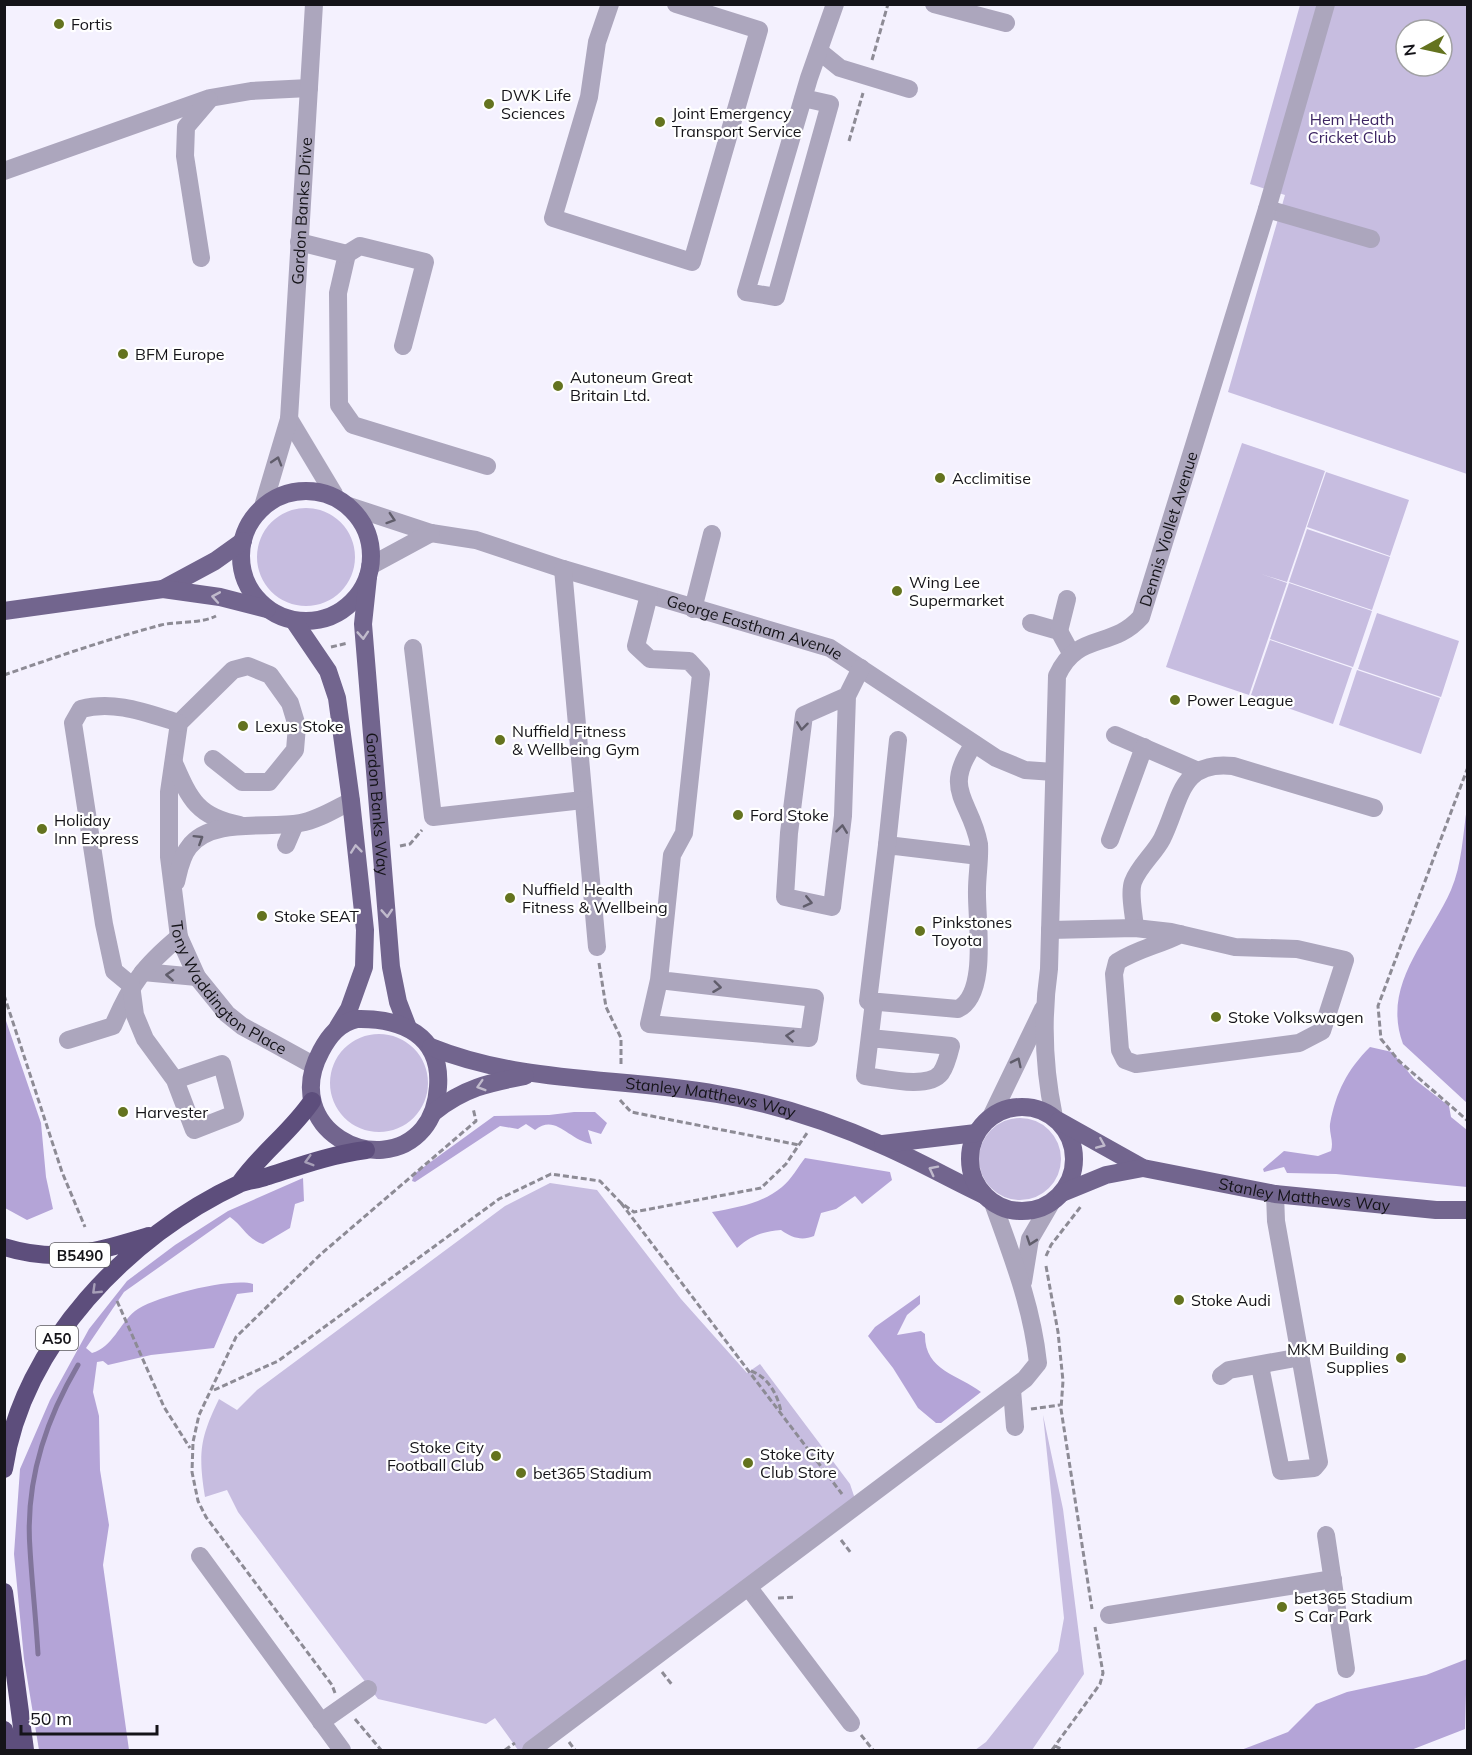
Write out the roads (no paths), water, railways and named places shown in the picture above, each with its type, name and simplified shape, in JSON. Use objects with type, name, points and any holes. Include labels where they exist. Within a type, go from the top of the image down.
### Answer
[{"type":"highway","points":[[240,1183],[255,1161],[288,1133],[312,1101]]},
{"type":"highway","points":[[154,1234],[240,1183],[264,1178],[306,1161],[366,1150]]},
{"type":"highway","name":"B5490","points":[[4,1246],[44,1256],[62,1257],[87,1254],[154,1234]]},
{"type":"highway","name":"A50","points":[[4,1469],[26,1393],[60,1334],[84,1301],[154,1234]]},
{"type":"highway","points":[[4,1592],[25,1750]]},
{"type":"highway","points":[[4,1730],[9,1750]]},
{"type":"main road","points":[[4,611],[163,590],[219,597],[269,610],[294,621],[313,621],[331,617],[351,603],[369,571],[370,544],[362,523],[350,506],[334,494],[313,490],[290,493],[264,503],[243,541],[213,562],[163,590]]},
{"type":"main road","points":[[243,541],[243,569],[253,594],[269,610]]},
{"type":"main road","name":"Gordon Banks Way","points":[[369,571],[363,624],[391,967],[398,1002],[408,1028]]},
{"type":"main road","name":"Gordon Banks Way","points":[[294,621],[328,671],[337,698],[365,930],[364,967],[350,1009],[338,1027]]},
{"type":"main road","points":[[379,1018],[408,1028],[431,1047],[439,1079],[434,1112],[419,1134],[409,1141],[396,1146],[366,1150],[332,1134],[316,1113],[310,1085],[313,1065],[338,1027],[357,1019],[379,1018]]},
{"type":"main road","name":"Stanley Matthews Way","points":[[431,1047],[461,1059],[534,1074],[718,1094],[816,1121],[882,1144],[988,1199]]},
{"type":"main road","name":"Stanley Matthews Way","points":[[434,1112],[455,1096],[480,1085],[534,1074]]},
{"type":"main road","points":[[1017,1106],[1039,1109],[1056,1119],[1072,1141],[1074,1155],[1073,1170],[1057,1198],[1025,1212],[1011,1210],[988,1199],[975,1183],[970,1168],[970,1148],[976,1133],[992,1115],[1017,1106]]},
{"type":"main road","name":"Stanley Matthews Way","points":[[1056,1119],[1143,1168],[1275,1194],[1436,1210],[1467,1210]]},
{"type":"main road","name":"Stanley Matthews Way","points":[[882,1144],[934,1140],[976,1133]]},
{"type":"main road","name":"Stanley Matthews Way","points":[[1057,1198],[1106,1174],[1143,1168]]},
{"type":"street","name":"Gordon Banks Drive","points":[[264,503],[289,419],[314,4]]},
{"type":"street","points":[[610,4],[597,42],[589,97],[553,218],[692,262],[759,30],[676,4]]},
{"type":"street","points":[[803,98],[830,104],[776,297],[747,292],[803,98],[835,4]]},
{"type":"street","points":[[934,4],[987,11],[1006,23]]},
{"type":"street","name":"Dennis Viollet Avenue","points":[[1071,653],[1083,646],[1130,630],[1141,617],[1267,209],[1326,4]]},
{"type":"street","points":[[819,51],[840,68],[909,89]]},
{"type":"street","points":[[4,171],[210,98],[251,91],[309,88]]},
{"type":"street","points":[[201,258],[185,156],[186,127],[210,98]]},
{"type":"street","points":[[1267,209],[1371,239]]},
{"type":"street","points":[[299,242],[347,254]]},
{"type":"street","points":[[403,346],[424,262],[360,246],[347,254],[338,293],[339,405],[353,425],[487,466]]},
{"type":"street","points":[[289,419],[334,494]]},
{"type":"street","name":"George Eastham Avenue","points":[[350,506],[431,533],[476,540],[563,570],[831,648],[974,744],[1013,766],[1054,772]]},
{"type":"street","points":[[369,571],[431,533]]},
{"type":"street","points":[[693,609],[712,534]]},
{"type":"street","points":[[563,570],[597,947]]},
{"type":"street","points":[[649,595],[636,646],[650,659],[689,661],[701,674],[684,833],[672,855],[659,980],[649,1024],[809,1038],[815,998],[659,980]]},
{"type":"street","points":[[1056,1119],[1049,1095],[1044,1007],[1049,969],[1057,676],[1071,653],[1059,631],[1067,599]]},
{"type":"street","points":[[1031,623],[1059,631]]},
{"type":"street","points":[[412,648],[433,818],[583,800]]},
{"type":"street","points":[[197,977],[137,979],[114,971],[104,924],[73,723],[81,709],[97,705],[122,706],[179,723],[233,670],[248,666],[270,675],[290,703],[297,726],[294,750],[269,782],[242,782],[213,759]]},
{"type":"street","points":[[847,696],[804,715],[789,833],[785,897],[832,908],[843,816],[847,696],[861,668]]},
{"type":"street","name":"Tony Waddington Place","points":[[179,723],[169,792],[169,857],[179,938],[197,977],[234,1020],[313,1065]]},
{"type":"street","points":[[1115,735],[1196,770]]},
{"type":"street","points":[[898,740],[868,1001],[958,1009],[969,1000],[978,963],[979,856],[977,832],[963,805],[958,784],[960,767],[974,744]]},
{"type":"street","points":[[1110,840],[1144,747]]},
{"type":"street","points":[[174,763],[194,805],[209,816],[242,825]]},
{"type":"street","points":[[1135,928],[1132,883],[1161,840],[1176,801],[1196,770],[1213,764],[1233,766],[1374,808]]},
{"type":"street","name":"Tony Waddington Place","points":[[174,889],[182,857],[196,839],[242,825],[295,824],[313,820],[351,801]]},
{"type":"street","points":[[286,845],[295,824]]},
{"type":"street","points":[[887,845],[979,856]]},
{"type":"street","points":[[1050,930],[1135,928],[1182,934],[1235,947],[1297,949],[1345,960],[1322,1031],[1299,1043],[1136,1064],[1125,1060],[1120,1050],[1114,974],[1118,962],[1131,953],[1158,946],[1182,934]]},
{"type":"street","points":[[68,1040],[113,1026],[137,979],[160,952],[179,938]]},
{"type":"street","points":[[137,979],[135,1015],[145,1039],[175,1080]]},
{"type":"street","points":[[870,1038],[951,1046],[939,1076],[925,1081],[865,1076],[874,1002]]},
{"type":"street","points":[[992,1115],[1044,1007]]},
{"type":"street","points":[[1260,1366],[1281,1471],[1314,1468],[1319,1462],[1276,1221],[1275,1194]]},
{"type":"street","points":[[1023,1283],[1030,1239],[1057,1198]]},
{"type":"street","points":[[527,1744],[749,1588],[1025,1380],[1038,1363],[1035,1333],[1023,1283],[988,1199]]},
{"type":"street","points":[[1221,1376],[1229,1371],[1301,1357]]},
{"type":"street","points":[[1012,1390],[1015,1419]]},
{"type":"street","points":[[1326,1535],[1346,1669]]},
{"type":"street","points":[[200,1556],[342,1750]]},
{"type":"street","points":[[1109,1615],[1333,1579]]},
{"type":"street","points":[[749,1588],[851,1723]]},
{"type":"street","points":[[321,1722],[368,1689]]},
{"type":"waterway","points":[[38,1654],[29,1524],[34,1477],[47,1430],[78,1365]]},
{"type":"place","name":"Fortis","points":[[59,24]]},
{"type":"place","name":"DWK Life Sciences","points":[[489,104]]},
{"type":"place","name":"Joint Emergency Transport Service","points":[[660,122]]},
{"type":"place","name":"BFM Europe","points":[[123,354]]},
{"type":"place","name":"Autoneum Great Britain Ltd.","points":[[558,386]]},
{"type":"place","name":"Acclimitise","points":[[940,478]]},
{"type":"place","name":"Wing Lee Supermarket","points":[[897,591]]},
{"type":"place","name":"Power League","points":[[1175,700]]},
{"type":"place","name":"Lexus Stoke","points":[[243,726]]},
{"type":"place","name":"Nuffield Fitness & Wellbeing Gym","points":[[500,740]]},
{"type":"place","name":"Ford Stoke","points":[[738,815]]},
{"type":"place","name":"Holiday Inn Express","points":[[42,829]]},
{"type":"place","name":"Nuffield Health Fitness & Wellbeing","points":[[510,898]]},
{"type":"place","name":"Stoke SEAT","points":[[262,916]]},
{"type":"place","name":"Pinkstones Toyota","points":[[920,931]]},
{"type":"place","name":"Stoke Volkswagen","points":[[1216,1017]]},
{"type":"place","name":"Harvester","points":[[123,1112]]},
{"type":"place","name":"Stoke Audi","points":[[1179,1300]]},
{"type":"place","name":"MKM Building Supplies","points":[[1401,1358]]},
{"type":"place","name":"Stoke City Football Club","points":[[496,1456]]},
{"type":"place","name":"Stoke City Club Store","points":[[748,1463]]},
{"type":"place","name":"bet365 Stadium","points":[[521,1473]]},
{"type":"place","name":"bet365 Stadium S Car Park","points":[[1282,1607]]},
{"type":"park label","name":"Hem Heath Cricket Club","points":[[1352,128]]}]
